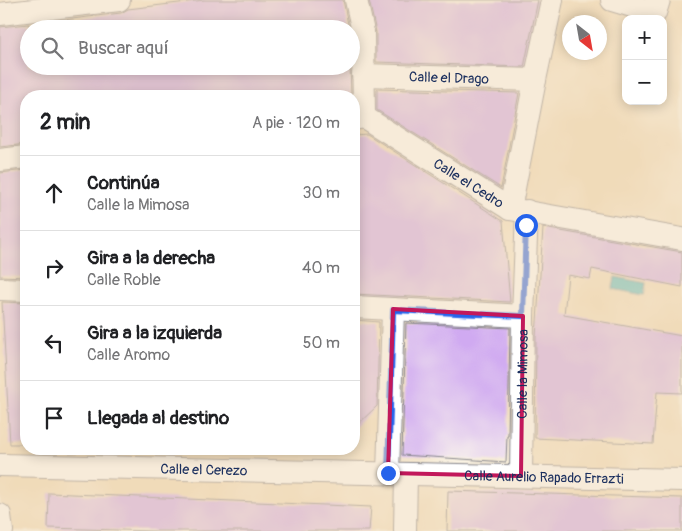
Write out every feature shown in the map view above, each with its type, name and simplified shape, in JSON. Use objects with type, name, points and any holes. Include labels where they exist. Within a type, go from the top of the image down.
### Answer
[{"type":"street","points":[[0,14],[119,0]]},
{"type":"street","points":[[356,0],[363,32],[363,75],[360,107]]},
{"type":"street","name":"Calle la Mimosa","points":[[521,476],[523,316],[519,210],[535,80],[552,0]]},
{"type":"street","points":[[612,0],[657,7]]},
{"type":"street","name":"Calle el Drago","points":[[363,75],[535,80]]},
{"type":"street","name":"Calle el Cedro","points":[[360,119],[519,210],[682,239]]},
{"type":"street","points":[[0,160],[20,158]]},
{"type":"street","points":[[0,289],[20,290]]},
{"type":"street","points":[[360,307],[523,316]]},
{"type":"street","points":[[393,310],[397,474],[405,531]]},
{"type":"street","name":"Calle el Cerezo","points":[[0,465],[397,474]]},
{"type":"street","name":"Calle Aurelio Rapado Errazti","points":[[397,474],[682,480]]},
{"type":"street","points":[[0,515],[2,531]]},
{"type":"highlighted area","points":[[393,309],[523,316],[521,476],[388,473]]},
{"type":"water","points":[[615,277],[646,283],[644,295],[613,289]]},
{"type":"building","points":[[204,0],[343,0],[347,20],[64,20],[121,13],[128,9]]},
{"type":"building","points":[[369,0],[538,0],[524,67],[376,62],[376,32]]},
{"type":"building","points":[[20,25],[20,75],[350,75],[351,90],[20,90],[20,145],[0,147],[0,27]]},
{"type":"building","points":[[377,89],[519,93],[501,188],[377,110]]},
{"type":"building","points":[[367,134],[503,221],[510,302],[360,294],[360,135]]},
{"type":"building","points":[[20,171],[20,277],[0,276],[0,173]]},
{"type":"building","points":[[543,228],[682,252],[682,287],[592,269],[590,279],[568,275],[564,315],[682,336],[682,393],[657,392],[653,444],[535,438],[536,337]]},
{"type":"building","points":[[2,302],[20,303],[20,444],[10,444]]},
{"type":"building","points":[[360,320],[379,322],[377,406],[360,422]]},
{"type":"building","points":[[406,323],[510,328],[506,462],[402,455]]},
{"type":"building","points":[[448,491],[682,498],[682,531],[447,531]]},
{"type":"building","points":[[49,493],[371,507],[369,531],[155,531],[48,528]]},
{"type":"route","points":[[388,473],[393,310],[523,316],[526,225]]}]
